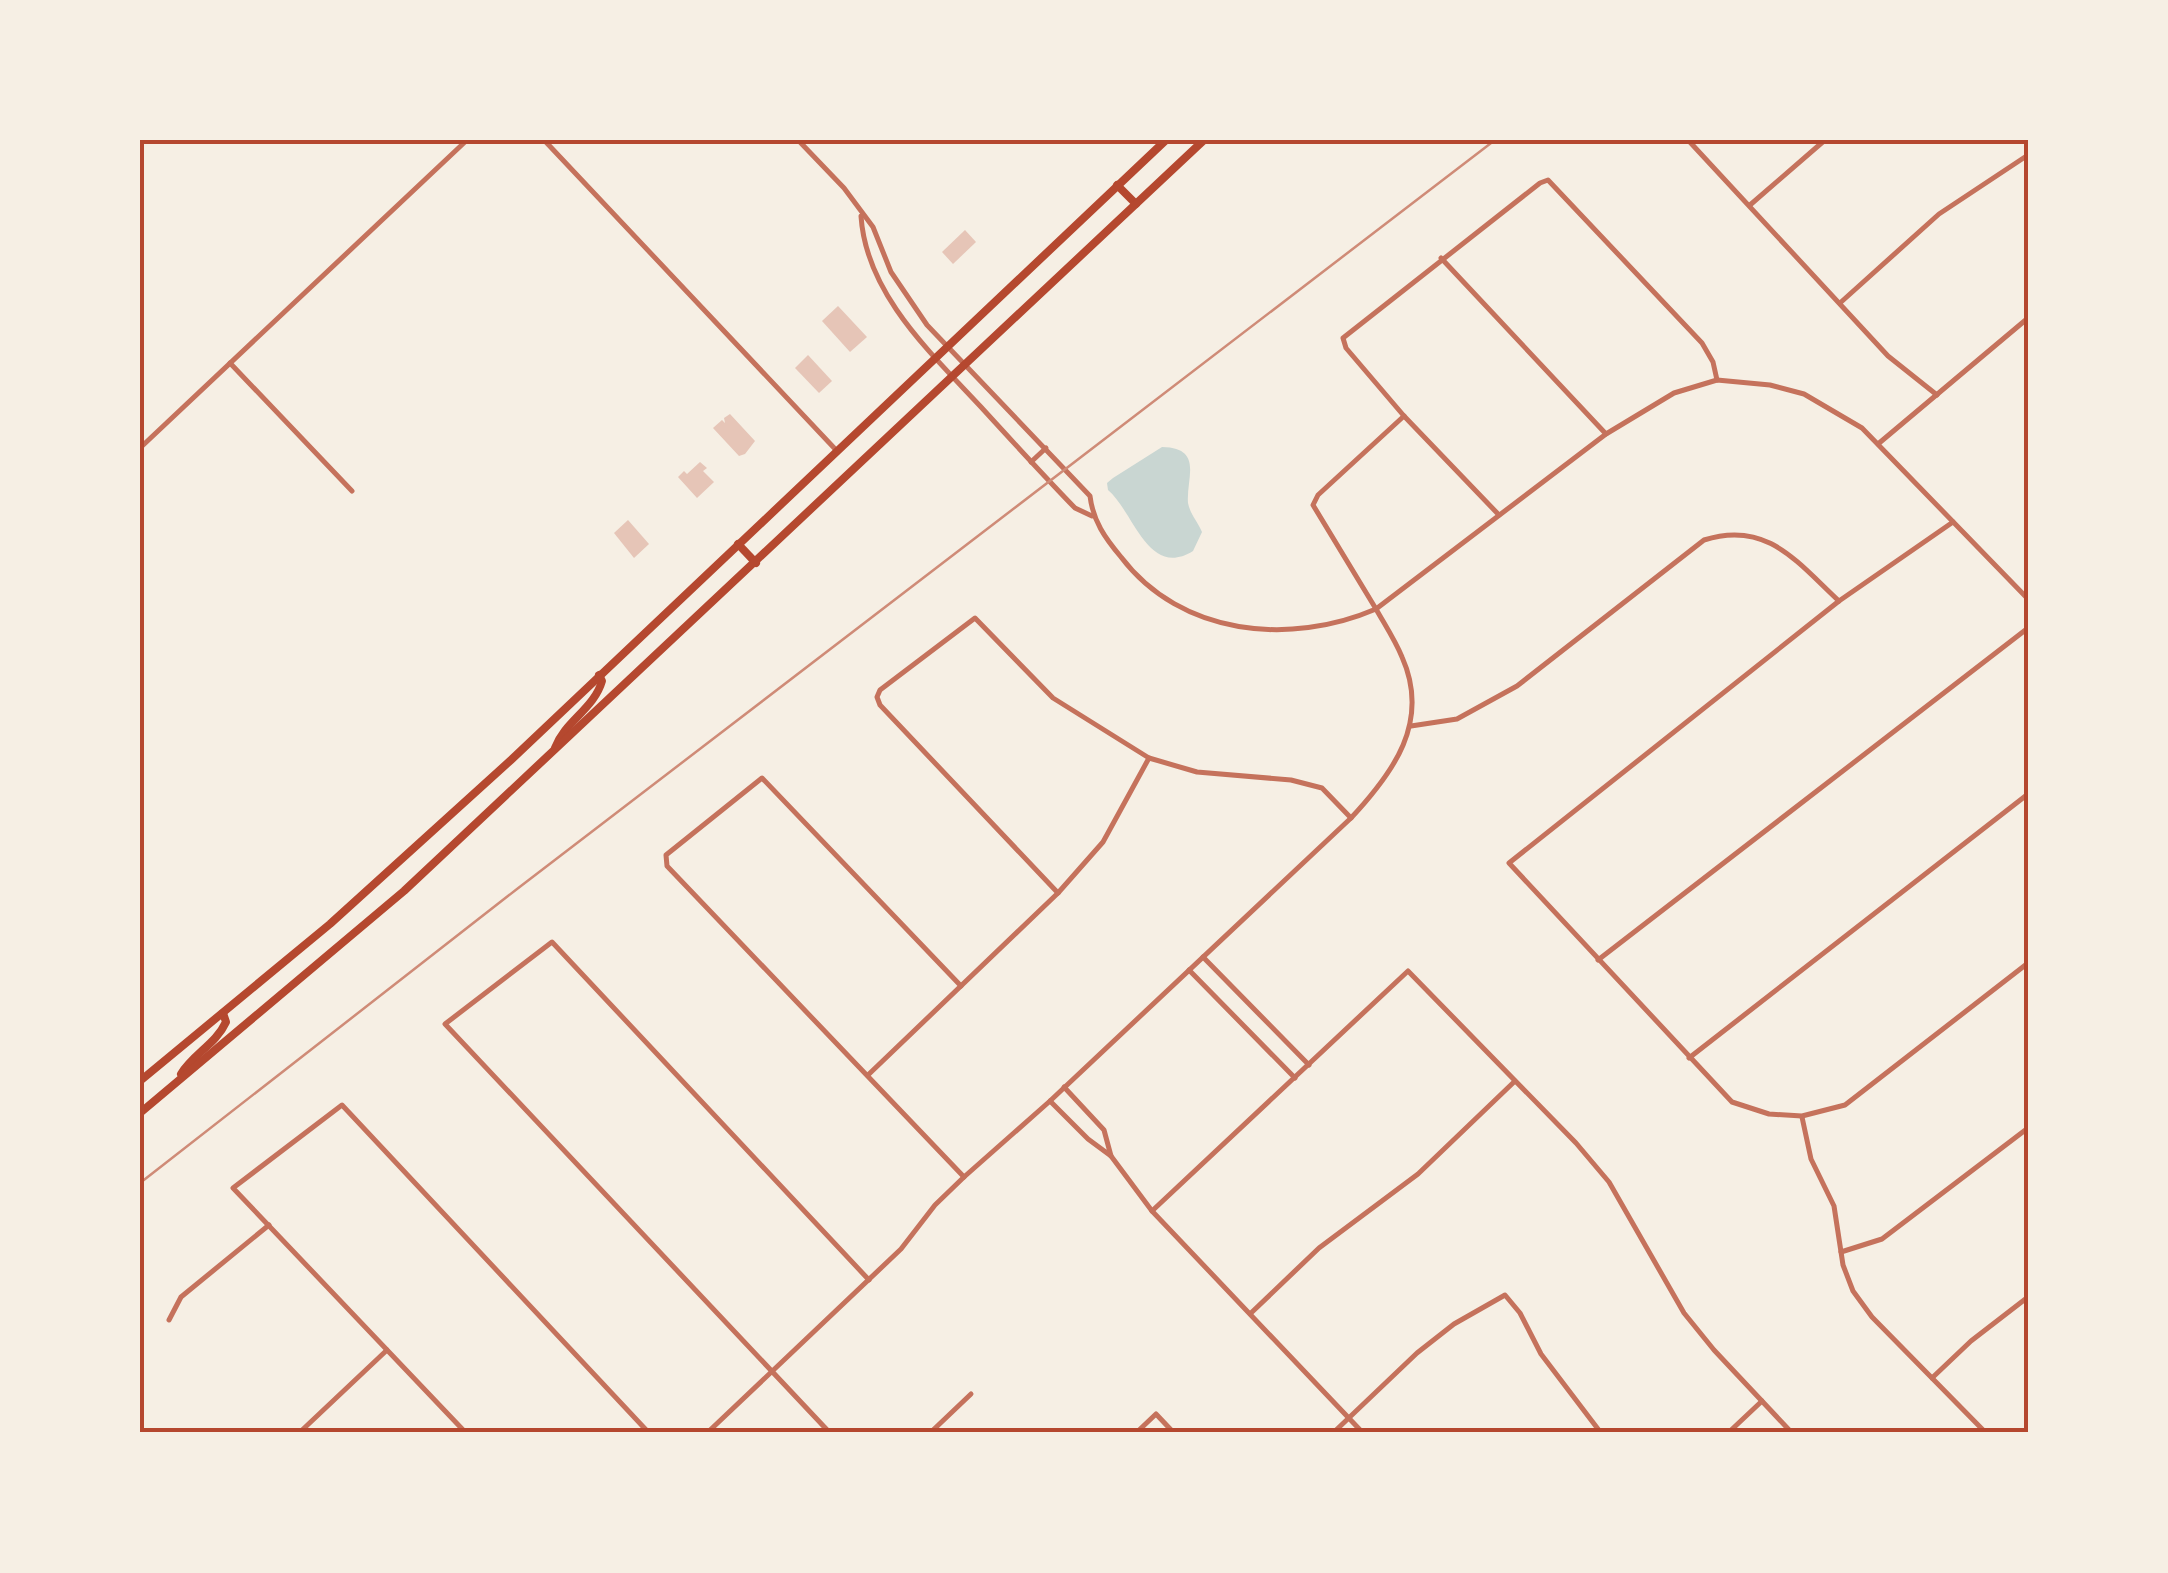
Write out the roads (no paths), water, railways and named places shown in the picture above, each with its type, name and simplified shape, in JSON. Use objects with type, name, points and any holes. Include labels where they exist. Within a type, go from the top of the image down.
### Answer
[{"type":"main road","points":[[140,1081],[330,924],[949,348],[1166,140]]},
{"type":"main road","points":[[140,1113],[404,891],[1204,140]]},
{"type":"main road","points":[[1117,185],[1136,204]]},
{"type":"main road","points":[[738,544],[756,563]]},
{"type":"main road","points":[[553,752],[561,731],[599,691],[599,675]]},
{"type":"main road","points":[[176,1082],[187,1063],[220,1034],[226,1022],[223,1013]]},
{"type":"street","points":[[140,448],[467,140]]},
{"type":"street","points":[[544,140],[837,451]]},
{"type":"street","points":[[798,140],[844,188],[874,227],[891,272],[907,299],[1090,496],[1092,516],[1111,546],[1142,580],[1174,604],[1221,624],[1288,631],[1340,623],[1376,609],[1606,434],[1674,393],[1716,380],[1804,394],[1862,428],[2028,599]]},
{"type":"street","points":[[1688,140],[1888,356],[1937,395]]},
{"type":"street","points":[[1750,205],[1825,140]]},
{"type":"street","points":[[1840,303],[1939,214],[2028,154]]},
{"type":"street","points":[[1499,515],[1404,416],[1346,348],[1343,338],[1540,183],[1548,180],[1702,343],[1713,362],[1716,380]]},
{"type":"street","points":[[860,213],[862,231],[889,299],[937,359],[1074,508],[1092,516]]},
{"type":"street","points":[[1441,258],[1606,434]]},
{"type":"street","points":[[1878,444],[2028,318]]},
{"type":"street","points":[[230,363],[352,491]]},
{"type":"street","points":[[708,1433],[869,1280],[964,1176],[1064,1088],[1352,818],[1382,785],[1400,756],[1410,726],[1404,660],[1339,544],[1312,506],[1318,495],[1404,416]]},
{"type":"street","points":[[1031,462],[1046,448]]},
{"type":"street","points":[[1953,522],[1839,601],[1509,863],[1732,1102],[1769,1114],[1802,1116],[1845,1104],[2028,963]]},
{"type":"street","points":[[1410,726],[1457,719],[1517,686],[1704,540],[1726,534],[1756,536],[1776,545],[1839,601]]},
{"type":"street","points":[[1058,893],[877,698],[880,690],[975,618],[1054,698],[1149,758],[1197,772],[1291,780],[1322,788],[1352,818]]},
{"type":"street","points":[[1598,960],[2028,628]]},
{"type":"street","points":[[868,1074],[1058,893],[1104,842],[1149,758]]},
{"type":"street","points":[[961,986],[762,778],[666,855],[667,866],[964,1176]]},
{"type":"street","points":[[1689,1058],[2028,794]]},
{"type":"street","points":[[830,1433],[445,1024],[552,942],[869,1280]]},
{"type":"street","points":[[1203,957],[1309,1066]]},
{"type":"street","points":[[1190,970],[1294,1078]]},
{"type":"street","points":[[1152,1211],[1408,971],[1576,1143],[1609,1182],[1684,1313],[1792,1433]]},
{"type":"street","points":[[1250,1314],[1319,1248],[1418,1174],[1516,1081]]},
{"type":"street","points":[[1064,1088],[1104,1130],[1111,1156]]},
{"type":"street","points":[[1050,1101],[1088,1140],[1111,1156],[1152,1211],[1363,1433]]},
{"type":"street","points":[[466,1433],[232,1188],[342,1105],[649,1433]]},
{"type":"street","points":[[1802,1116],[1811,1159],[1834,1206],[1852,1291],[1872,1317],[1986,1433]]},
{"type":"street","points":[[1841,1252],[1882,1240],[2028,1128]]},
{"type":"street","points":[[169,1320],[181,1297],[269,1224]]},
{"type":"street","points":[[1333,1433],[1430,1343],[1454,1324],[1505,1295],[1520,1313],[1541,1354],[1601,1433]]},
{"type":"street","points":[[1932,1378],[1971,1341],[2028,1297]]},
{"type":"street","points":[[298,1433],[387,1350]]},
{"type":"street","points":[[930,1433],[971,1394]]},
{"type":"street","points":[[1728,1433],[1762,1401]]},
{"type":"street","points":[[1136,1433],[1156,1414],[1174,1433]]},
{"type":"railway","points":[[140,1183],[517,889],[1495,140]]}]
